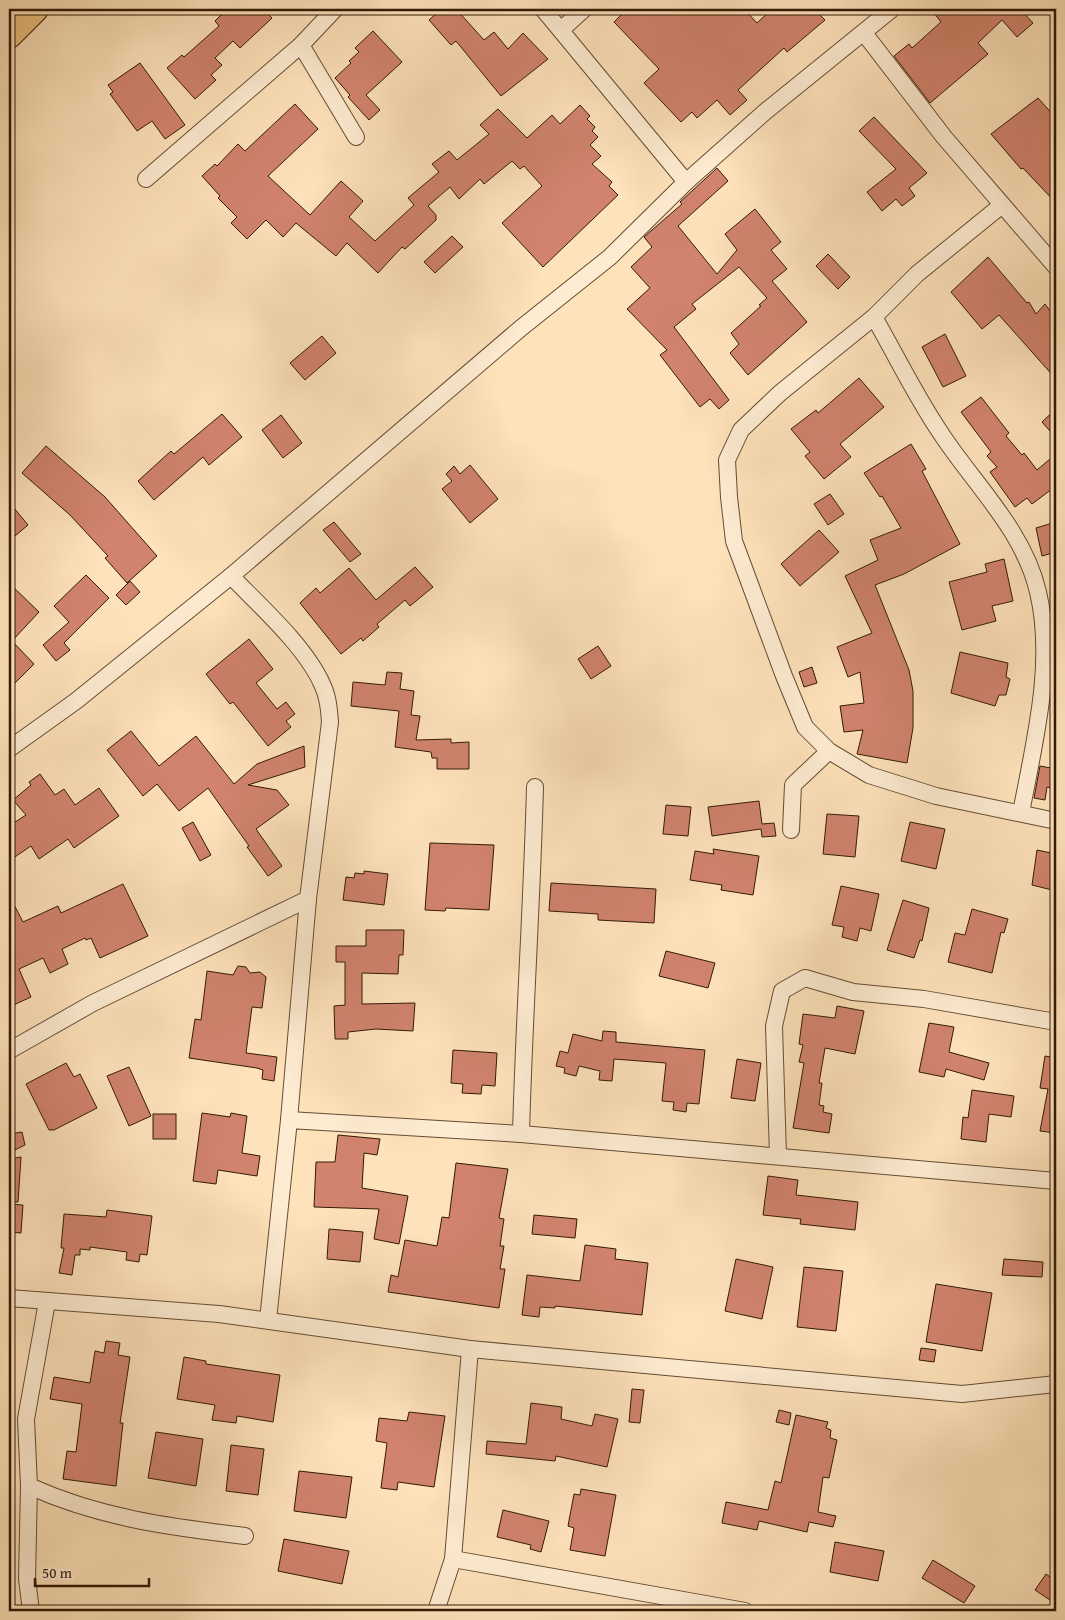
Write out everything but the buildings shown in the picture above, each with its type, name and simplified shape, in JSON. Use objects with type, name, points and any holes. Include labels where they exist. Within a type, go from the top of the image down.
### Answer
[{"type":"main road","points":[[9,36],[35,9]]},
{"type":"street","points":[[146,179],[301,45],[335,9]]},
{"type":"street","points":[[543,9],[562,29],[686,182]]},
{"type":"street","points":[[562,29],[584,9]]},
{"type":"street","points":[[9,749],[76,701],[231,576],[522,328],[610,257],[686,182],[766,111],[892,9]]},
{"type":"street","points":[[864,33],[944,137],[1056,268]]},
{"type":"street","points":[[301,45],[356,136]]},
{"type":"street","points":[[1002,205],[917,274],[874,317],[780,393],[741,430],[726,460],[734,541],[784,676],[805,726],[829,750],[869,775],[936,796],[1056,821]]},
{"type":"street","points":[[874,317],[915,394],[942,436],[1013,531],[1038,591],[1043,632],[1042,702],[1022,813]]},
{"type":"street","points":[[231,576],[292,639],[322,684],[328,702],[330,722],[308,899],[289,1120],[268,1320]]},
{"type":"street","points":[[790,830],[793,785],[829,750]]},
{"type":"street","points":[[521,1134],[524,1012],[532,897],[535,788]]},
{"type":"street","points":[[12,1049],[93,1002],[308,899]]},
{"type":"street","points":[[778,1156],[774,1026],[782,991],[805,978],[853,992],[924,999],[1056,1022]]},
{"type":"street","points":[[289,1120],[521,1134],[1056,1181]]},
{"type":"street","points":[[9,1298],[171,1310],[268,1320],[470,1349],[962,1394],[1056,1384]]},
{"type":"street","points":[[31,1611],[27,1578],[29,1486],[26,1419],[47,1302]]},
{"type":"street","points":[[436,1611],[453,1558],[470,1349]]},
{"type":"street","points":[[29,1486],[107,1515],[187,1530],[245,1536]]},
{"type":"street","points":[[453,1558],[745,1611]]}]
